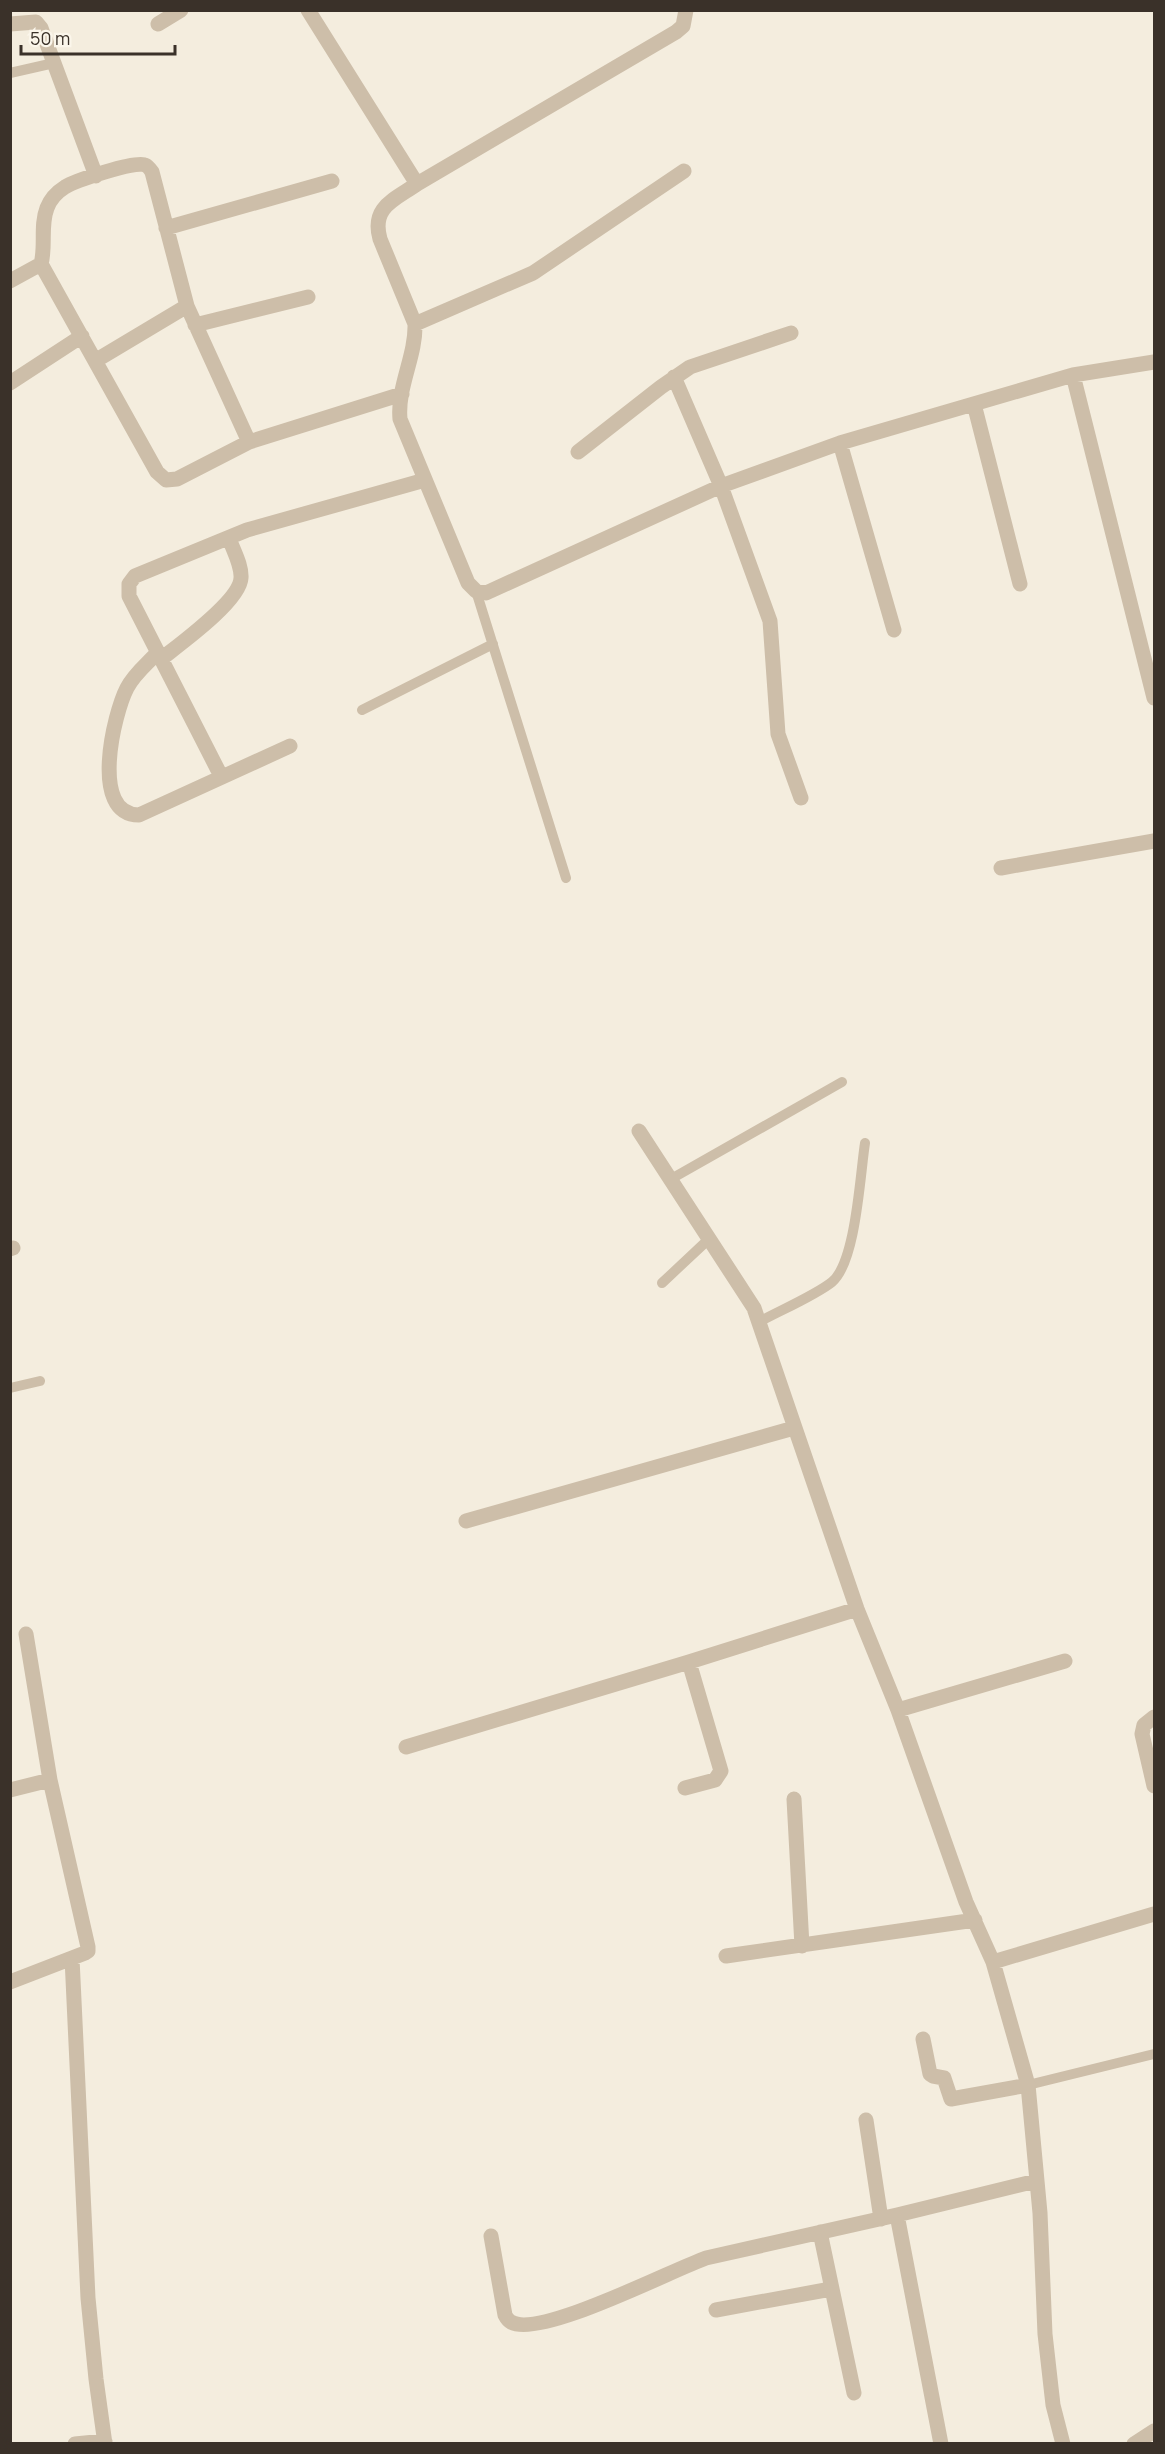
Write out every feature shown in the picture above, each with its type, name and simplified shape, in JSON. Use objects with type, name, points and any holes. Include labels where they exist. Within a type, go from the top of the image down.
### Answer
[{"type":"street","points":[[158,24],[181,10]]},
{"type":"street","points":[[308,10],[417,184]]},
{"type":"street","points":[[686,10],[682,26],[676,32],[417,184],[379,215],[376,226],[415,324],[415,337],[399,407],[400,419],[468,583],[476,591],[486,593],[721,486],[840,443],[1072,375],[1155,362]]},
{"type":"street","points":[[10,24],[36,22],[41,28],[96,176]]},
{"type":"street","points":[[10,281],[41,264],[44,254],[44,222],[47,208],[55,195],[67,186],[96,176],[136,164],[145,165],[152,172],[187,306],[249,442]]},
{"type":"street","points":[[415,324],[533,273],[684,171]]},
{"type":"street","points":[[166,228],[332,181]]},
{"type":"street","points":[[41,264],[157,472],[166,480],[177,479],[249,442],[402,394]]},
{"type":"street","points":[[195,325],[308,297]]},
{"type":"street","points":[[95,361],[187,306]]},
{"type":"street","points":[[578,452],[674,377],[704,361],[791,333]]},
{"type":"street","points":[[10,383],[82,336]]},
{"type":"street","points":[[1072,375],[1155,698]]},
{"type":"street","points":[[674,377],[721,486],[770,621],[778,734],[801,798]]},
{"type":"street","points":[[974,404],[1020,584]]},
{"type":"street","points":[[840,443],[894,630]]},
{"type":"street","points":[[221,776],[129,596],[129,584],[135,576],[247,530],[425,480]]},
{"type":"street","points":[[229,538],[242,579],[238,588],[209,621],[160,655],[128,687],[123,698],[108,766],[109,785],[121,809],[131,815],[139,815],[290,746]]},
{"type":"street","points":[[1001,868],[1155,841]]},
{"type":"street","points":[[639,1131],[746,1293],[759,1322],[857,1609],[898,1710],[975,1920],[993,1962],[1028,2085],[1040,2213],[1046,2334],[1053,2405],[1063,2444]]},
{"type":"street","points":[[466,1521],[794,1428]]},
{"type":"street","points":[[406,1747],[857,1609]]},
{"type":"street","points":[[10,1982],[88,1951],[50,1780],[26,1634]]},
{"type":"street","points":[[685,1788],[715,1780],[721,1771],[689,1662]]},
{"type":"street","points":[[898,1710],[1065,1662]]},
{"type":"street","points":[[1155,1717],[1144,1725],[1142,1734],[1155,1786]]},
{"type":"street","points":[[10,1790],[50,1780]]},
{"type":"street","points":[[794,1799],[802,1946]]},
{"type":"street","points":[[993,1962],[1155,1914]]},
{"type":"street","points":[[726,1956],[975,1920]]},
{"type":"street","points":[[72,1958],[88,2298],[105,2442],[75,2444]]},
{"type":"street","points":[[923,2039],[930,2074],[944,2078],[951,2099],[1028,2085]]},
{"type":"street","points":[[866,2120],[881,2218]]},
{"type":"street","points":[[491,2236],[505,2315],[510,2322],[519,2325],[548,2321],[600,2305],[706,2258],[1036,2181]]},
{"type":"street","points":[[897,2215],[941,2444]]},
{"type":"street","points":[[820,2232],[854,2393]]},
{"type":"street","points":[[716,2310],[831,2289]]},
{"type":"street","points":[[1134,2444],[1155,2431]]},
{"type":"lane","points":[[10,73],[54,63]]},
{"type":"lane","points":[[476,591],[566,878]]},
{"type":"lane","points":[[362,710],[493,644]]},
{"type":"lane","points":[[671,1179],[842,1082]]},
{"type":"lane","points":[[759,1322],[833,1282],[844,1268],[850,1250],[865,1143]]},
{"type":"lane","points":[[662,1283],[710,1238]]},
{"type":"lane","points":[[10,1388],[40,1381]]},
{"type":"lane","points":[[1028,2085],[1155,2054]]}]
